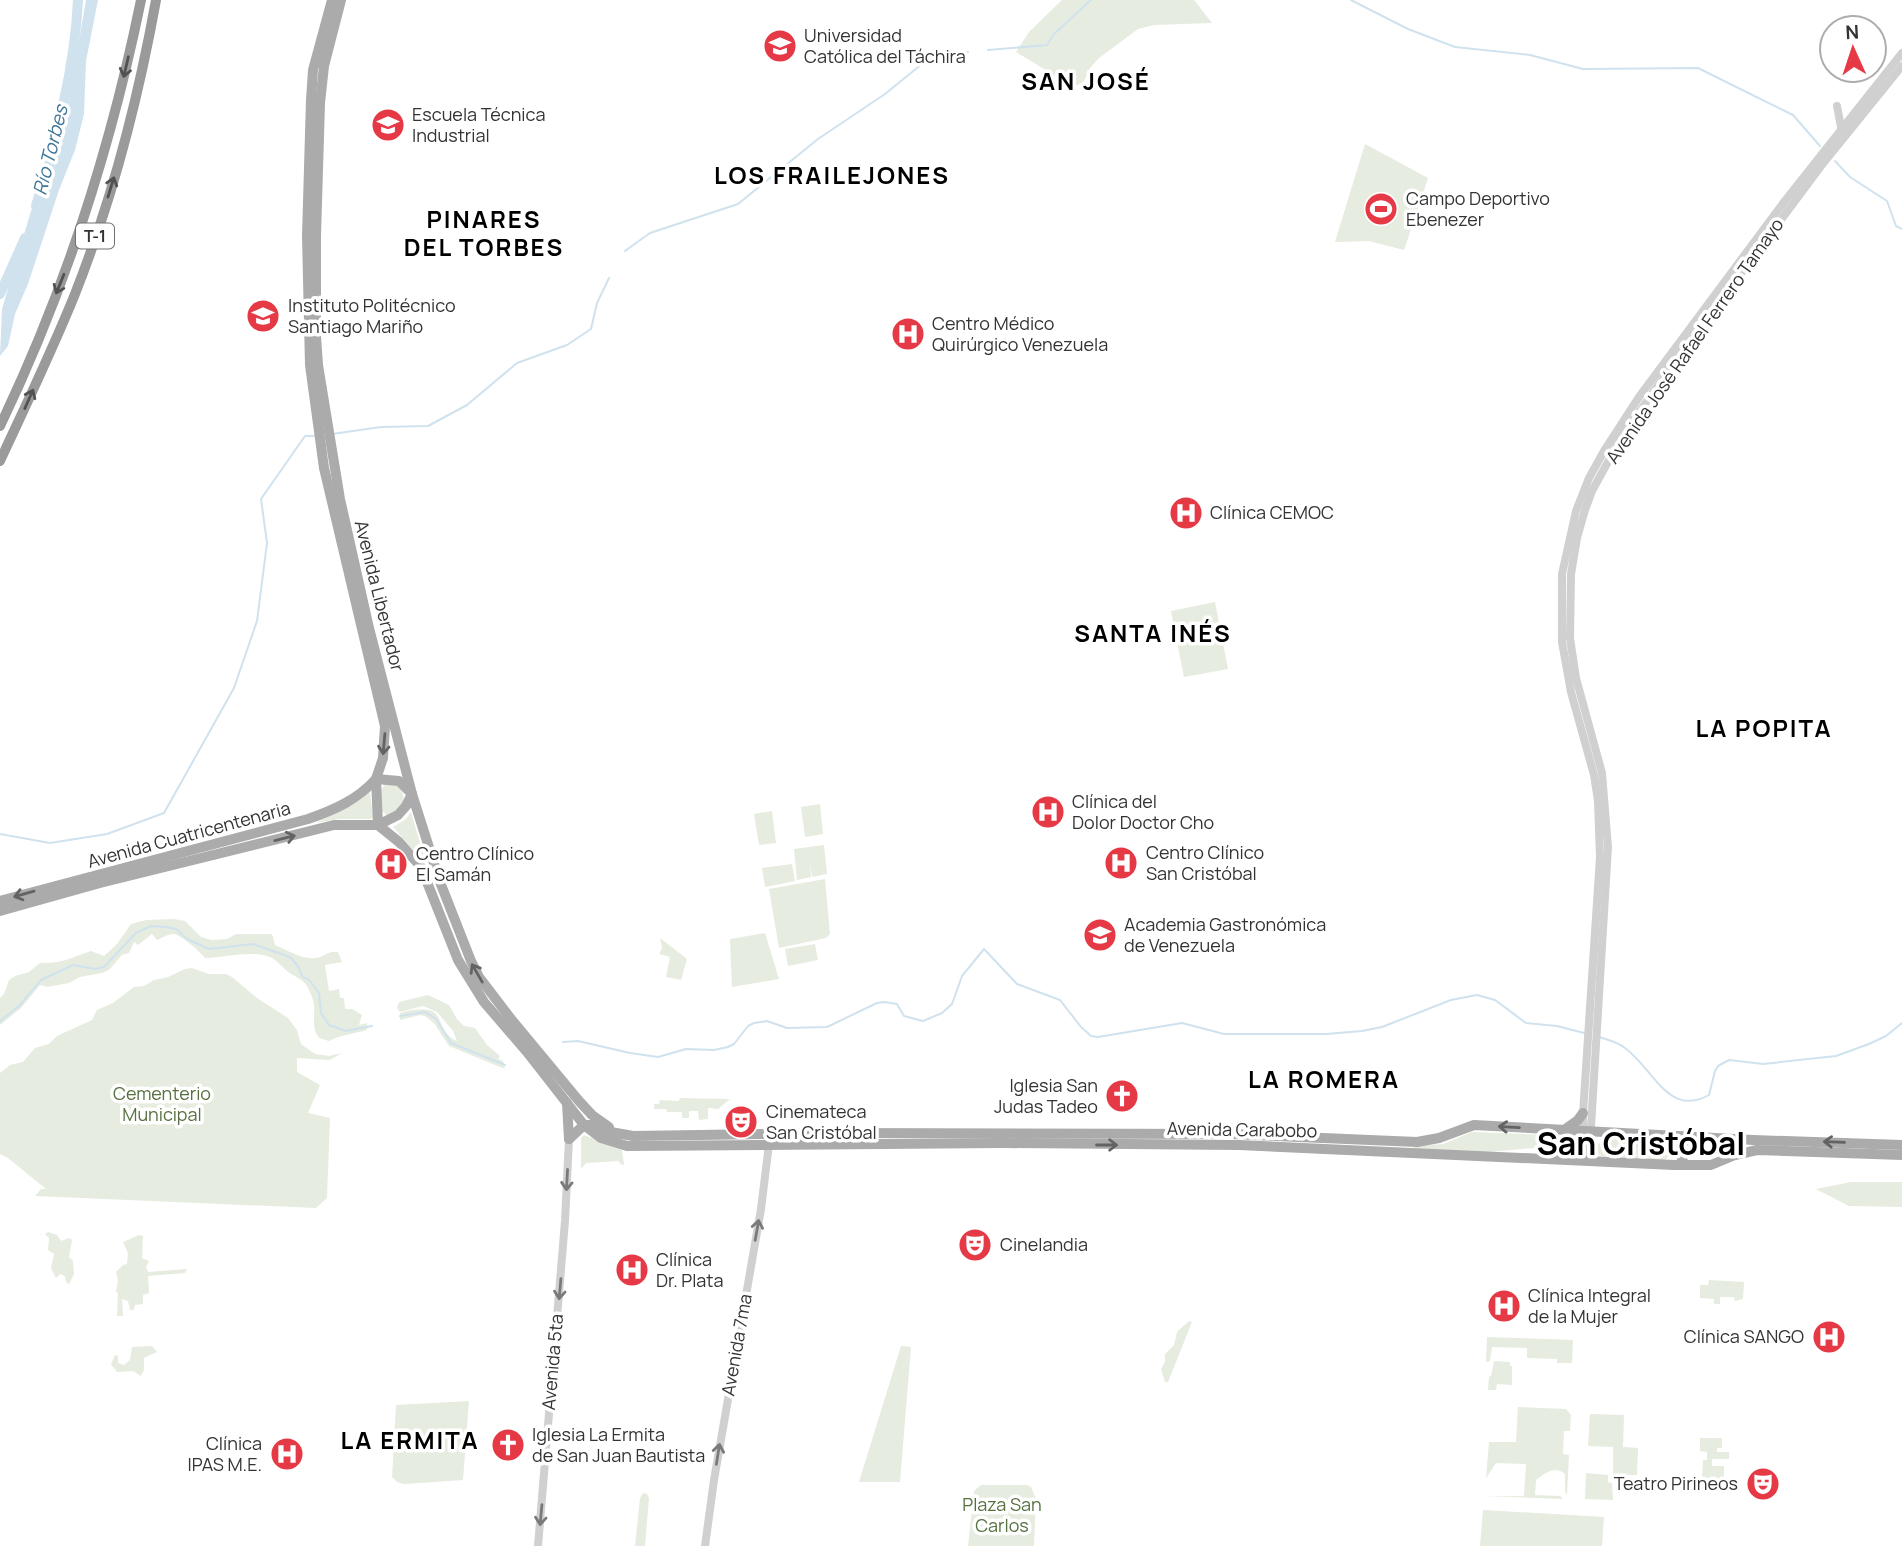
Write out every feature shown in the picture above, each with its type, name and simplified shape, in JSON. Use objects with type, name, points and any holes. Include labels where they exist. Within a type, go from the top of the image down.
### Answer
[{"type":"highway","name":"T-1","points":[[0,426],[76,244],[120,96],[141,0]]},
{"type":"highway","name":"T-1","points":[[0,461],[60,329],[92,246],[125,139],[156,0]]},
{"type":"main road","name":"Avenida Libertador","points":[[332,0],[313,70],[307,236],[308,336],[324,468],[385,726],[383,758],[376,779],[378,825]]},
{"type":"main road","name":"Avenida Libertador","points":[[341,0],[324,66],[320,103],[316,236],[318,356],[340,499],[369,628],[412,794],[440,882],[471,961],[511,1019],[579,1101],[592,1115],[618,1133]]},
{"type":"main road","points":[[376,779],[399,781],[412,794],[406,807],[398,815],[378,825],[406,849],[426,876],[458,960],[475,990],[584,1125],[569,1139]]},
{"type":"main road","name":"Avenida Cuatricentenaria","points":[[0,901],[308,819],[339,808],[368,788],[376,779]]},
{"type":"main road","name":"Avenida Cuatricentenaria","points":[[0,911],[100,883],[334,825],[378,825]]},
{"type":"main road","points":[[567,1103],[569,1139]]},
{"type":"main road","points":[[1564,1130],[1583,1113]]},
{"type":"main road","name":"Avenida Carabobo","points":[[584,1125],[633,1136],[1232,1134],[1417,1142],[1440,1138],[1474,1125],[1902,1145]]},
{"type":"main road","name":"Avenida Carabobo","points":[[584,1125],[601,1138],[627,1146],[1239,1145],[1711,1165],[1757,1150],[1902,1155]]},
{"type":"main road","points":[[762,1134],[769,1144]]},
{"type":"main road","points":[[1672,1136],[1679,1164]]},
{"type":"main road","points":[[1679,1164],[1679,1150],[1687,1136]]},
{"type":"street","name":"Avenida José Rafael Ferrero Tamayo","points":[[1902,53],[1841,127],[1633,406],[1589,478],[1576,511],[1562,575],[1563,642],[1571,692],[1594,775],[1600,837],[1583,1113],[1583,1126],[1588,1131],[1591,1127],[1608,847],[1602,773],[1576,678],[1570,638],[1571,573],[1584,510],[1621,438],[1663,378],[1821,166],[1902,66]]},
{"type":"street","points":[[1837,106],[1841,127]]},
{"type":"street","points":[[1587,1160],[1588,1131]]},
{"type":"street","name":"Avenida 5ta","points":[[538,1546],[565,1220],[569,1139]]},
{"type":"street","name":"Avenida 7ma","points":[[705,1546],[728,1394],[761,1209],[769,1144]]},
{"type":"green space","points":[[1062,0],[1194,0],[1212,23],[1154,25],[1138,29],[1099,58],[1084,81],[1078,85],[1069,84],[1016,52],[1029,32]]},
{"type":"green space","name":"Campo Deportivo Ebenezer","points":[[1365,144],[1428,178],[1404,250],[1369,241],[1335,242]]},
{"type":"green space","points":[[1215,602],[1228,669],[1184,677],[1171,611]]},
{"type":"green space","points":[[386,783],[395,783],[404,797],[398,809],[387,816],[382,811],[380,791]]},
{"type":"green space","points":[[370,792],[373,818],[316,823],[346,808]]},
{"type":"green space","points":[[820,804],[823,834],[805,837],[801,807]]},
{"type":"green space","points":[[772,811],[776,843],[759,845],[754,814]]},
{"type":"green space","points":[[411,812],[425,860],[423,861],[393,827],[406,819]]},
{"type":"green space","points":[[824,845],[827,874],[812,877],[810,862],[811,877],[797,880],[794,849]]},
{"type":"green space","points":[[792,864],[795,881],[765,887],[762,868]]},
{"type":"green space","points":[[825,879],[830,934],[826,938],[779,948],[769,889]]},
{"type":"green space","points":[[146,920],[185,921],[201,937],[212,940],[227,939],[236,934],[272,934],[275,945],[300,956],[316,958],[338,952],[342,962],[325,965],[329,991],[339,989],[340,998],[344,998],[345,1009],[352,1009],[362,1015],[359,1025],[367,1023],[367,1030],[329,1041],[319,1038],[315,1028],[314,1003],[307,986],[275,960],[254,954],[205,958],[174,934],[157,940],[152,934],[138,945],[134,942],[129,953],[122,955],[109,970],[102,973],[80,977],[69,983],[47,987],[40,985],[21,1008],[0,1025],[0,998],[9,980],[15,976],[29,972],[40,963],[61,961],[91,951],[104,956],[117,944],[131,924]]},
{"type":"green space","points":[[765,933],[779,979],[732,987],[730,939]]},
{"type":"green space","points":[[660,938],[687,959],[681,980],[666,977],[670,957],[659,954],[662,948]]},
{"type":"green space","points":[[815,944],[818,960],[788,966],[785,949]]},
{"type":"green space","name":"Cementerio Municipal","points":[[192,968],[209,974],[226,974],[232,977],[257,998],[288,1018],[297,1030],[301,1044],[315,1054],[329,1056],[342,1053],[330,1060],[297,1058],[297,1072],[320,1085],[308,1113],[330,1118],[327,1198],[316,1208],[35,1196],[41,1189],[46,1189],[0,1154],[0,1073],[10,1065],[23,1062],[35,1048],[49,1044],[57,1036],[92,1020],[97,1010],[113,1003],[134,987],[144,986],[154,980]]},
{"type":"green space","points":[[428,995],[449,1005],[464,1026],[475,1028],[487,1045],[500,1056],[498,1059],[503,1061],[505,1069],[449,1046],[434,1023],[425,1016],[400,1020],[400,1013],[427,1010],[438,1017],[444,1030],[457,1041],[453,1031],[437,1012],[423,1006],[400,1012],[397,1008],[399,1002]]},
{"type":"green space","points":[[680,1098],[730,1099],[718,1109],[708,1108],[708,1119],[699,1120],[698,1111],[689,1111],[689,1118],[682,1118],[682,1112],[654,1109],[654,1104],[659,1104],[660,1100],[679,1101]]},
{"type":"green space","points":[[1472,1132],[1575,1136],[1580,1144],[1577,1151],[1534,1148],[1474,1153],[1414,1150],[1414,1146],[1443,1144]]},
{"type":"green space","points":[[584,1135],[622,1150],[624,1164],[618,1161],[586,1163],[581,1169],[581,1138]]},
{"type":"green space","points":[[1606,1137],[1664,1140],[1671,1145],[1671,1155],[1664,1160],[1601,1156],[1597,1153],[1597,1145]]},
{"type":"green space","points":[[1851,1182],[1902,1182],[1902,1207],[1849,1206],[1816,1189]]},
{"type":"green space","points":[[48,1232],[57,1235],[61,1241],[69,1238],[72,1240],[69,1257],[73,1261],[74,1274],[69,1284],[65,1276],[60,1274],[56,1278],[51,1268],[54,1254],[48,1250],[49,1238],[45,1234]]},
{"type":"green space","points":[[139,1235],[143,1236],[142,1258],[149,1261],[146,1267],[148,1272],[187,1269],[185,1273],[148,1276],[149,1293],[143,1295],[143,1304],[135,1305],[134,1310],[130,1310],[128,1301],[122,1299],[123,1316],[117,1316],[116,1272],[127,1264],[128,1253],[123,1242]]},
{"type":"green space","points":[[1709,1280],[1744,1282],[1743,1299],[1735,1301],[1734,1297],[1720,1297],[1720,1304],[1714,1304],[1714,1299],[1700,1298],[1700,1285],[1708,1285]]},
{"type":"green space","points":[[1189,1321],[1192,1322],[1168,1382],[1165,1382],[1161,1369],[1165,1354],[1174,1345],[1177,1332]]},
{"type":"green space","points":[[1487,1337],[1573,1340],[1572,1363],[1557,1363],[1557,1359],[1527,1358],[1527,1348],[1492,1347],[1490,1361],[1486,1362]]},
{"type":"green space","points":[[152,1346],[157,1352],[144,1358],[141,1376],[133,1371],[117,1372],[111,1364],[115,1355],[118,1356],[118,1363],[124,1365],[130,1360],[132,1347]]},
{"type":"green space","points":[[901,1346],[911,1347],[900,1482],[859,1482]]},
{"type":"green space","points":[[1494,1361],[1510,1362],[1512,1385],[1497,1384],[1496,1390],[1488,1390]]},
{"type":"green space","points":[[469,1401],[463,1480],[404,1484],[397,1482],[392,1477],[396,1405]]},
{"type":"green space","points":[[1518,1407],[1566,1409],[1571,1415],[1570,1431],[1564,1431],[1563,1454],[1569,1455],[1567,1495],[1565,1474],[1561,1471],[1550,1471],[1536,1480],[1535,1495],[1560,1496],[1563,1499],[1485,1496],[1524,1496],[1526,1464],[1496,1463],[1486,1478],[1489,1442],[1516,1442]]},
{"type":"green space","points":[[1590,1414],[1624,1415],[1623,1447],[1638,1448],[1637,1475],[1613,1475],[1613,1447],[1588,1446]]},
{"type":"green space","points":[[1700,1438],[1722,1438],[1722,1448],[1717,1448],[1717,1452],[1729,1452],[1729,1459],[1712,1459],[1712,1466],[1724,1466],[1724,1478],[1702,1478],[1703,1460],[1707,1460],[1707,1452],[1700,1451]]},
{"type":"green space","points":[[1586,1473],[1608,1475],[1608,1482],[1612,1483],[1613,1500],[1585,1499]]},
{"type":"green space","name":"Plaza San Carlos","points":[[981,1485],[1031,1487],[1036,1499],[1034,1546],[968,1546],[974,1491]]},
{"type":"green space","points":[[643,1493],[649,1498],[645,1546],[635,1546],[640,1498]]},
{"type":"green space","points":[[1483,1510],[1604,1517],[1602,1546],[1480,1546]]},
{"type":"water","points":[[86,0],[98,0],[86,61],[84,114],[75,150],[15,314],[8,346],[0,356],[2,309],[31,211],[48,177],[55,140],[67,113]]},
{"type":"waterway","name":"Río Torbes","points":[[36,206],[69,78],[78,0]]},
{"type":"waterway","points":[[988,50],[1047,45],[1054,34],[1091,0]]},
{"type":"waterway","points":[[1351,0],[1408,29],[1455,47],[1530,55],[1583,69],[1698,68],[1793,115],[1820,146]]},
{"type":"waterway","points":[[625,251],[650,233],[738,204],[818,139],[885,94],[933,55],[968,52]]},
{"type":"waterway","points":[[1835,161],[1850,177],[1887,201],[1896,226],[1902,229]]},
{"type":"waterway","name":"Río Torbes","points":[[0,294],[25,238]]},
{"type":"waterway","points":[[332,434],[381,427],[428,426],[467,405],[517,363],[567,345],[591,329],[597,303],[609,278]]},
{"type":"waterway","points":[[0,834],[50,843],[107,834],[164,813],[234,688],[257,621],[267,543],[261,499],[305,436],[314,436]]},
{"type":"waterway","points":[[0,1021],[19,1006],[41,980],[73,965],[95,969],[104,967],[136,933],[151,926],[176,929],[187,939],[209,949],[253,944],[290,957],[302,976],[310,981],[319,993],[321,1013],[329,1025],[346,1031],[372,1026]]},
{"type":"waterway","points":[[563,1042],[578,1041],[658,1057],[686,1049],[714,1050],[728,1047],[754,1023],[767,1021],[787,1028],[827,1027],[884,1002],[897,1004],[904,1016],[923,1021],[942,1013],[952,1004],[962,976],[984,949],[1017,984],[1060,1000],[1081,1027],[1091,1036],[1098,1037],[1182,1023],[1224,1034],[1326,1034],[1362,1031],[1382,1027],[1451,1000],[1477,995],[1495,1000],[1526,1023],[1557,1026],[1584,1033]]},
{"type":"waterway","points":[[400,1016],[425,1012],[436,1019],[451,1043],[505,1065]]},
{"type":"waterway","points":[[1599,1037],[1625,1048],[1672,1096],[1695,1100],[1709,1095],[1715,1071],[1729,1060],[1763,1064],[1836,1056],[1886,1036],[1902,1023]]},
{"type":"place","name":"Universidad Católica del Táchira","points":[[780,46]]},
{"type":"place","name":"Escuela Técnica Industrial","points":[[388,125]]},
{"type":"place","name":"Campo Deportivo Ebenezer","points":[[1381,209]]},
{"type":"place","name":"Instituto Politécnico Santiago Mariño","points":[[263,316]]},
{"type":"place","name":"Centro Médico Quirúrgico Venezuela","points":[[908,334]]},
{"type":"place","name":"Clínica CEMOC","points":[[1186,513]]},
{"type":"place","name":"Clínica del Dolor Doctor Cho","points":[[1048,812]]},
{"type":"place","name":"Centro Clínico San Cristóbal","points":[[1121,863]]},
{"type":"place","name":"Centro Clínico El Samán","points":[[391,864]]},
{"type":"place","name":"Academia Gastronómica de Venezuela","points":[[1100,935]]},
{"type":"place","name":"Iglesia San Judas Tadeo","points":[[1122,1096]]},
{"type":"place","name":"Cinemateca San Cristóbal","points":[[741,1122]]},
{"type":"place","name":"Cinelandia","points":[[975,1245]]},
{"type":"place","name":"Clínica Dr. Plata","points":[[632,1270]]},
{"type":"place","name":"Clínica Integral de la Mujer","points":[[1504,1306]]},
{"type":"place","name":"Clínica SANGO","points":[[1829,1337]]},
{"type":"place","name":"Iglesia La Ermita de San Juan Bautista","points":[[508,1445]]},
{"type":"place","name":"Clínica IPAS M.E.","points":[[287,1454]]},
{"type":"place","name":"Teatro Pirineos","points":[[1763,1484]]},
{"type":"district","name":"SAN JOSÉ","points":[[1086,82]]},
{"type":"district","name":"LOS FRAILEJONES","points":[[832,176]]},
{"type":"district","name":"PINARES DEL TORBES","points":[[484,234]]},
{"type":"district","name":"SANTA INÉS","points":[[1153,634]]},
{"type":"district","name":"LA POPITA","points":[[1764,729]]},
{"type":"district","name":"LA ROMERA","points":[[1324,1080]]},
{"type":"district","name":"San Cristóbal","points":[[1641,1144]]},
{"type":"district","name":"LA ERMITA","points":[[410,1441]]}]
